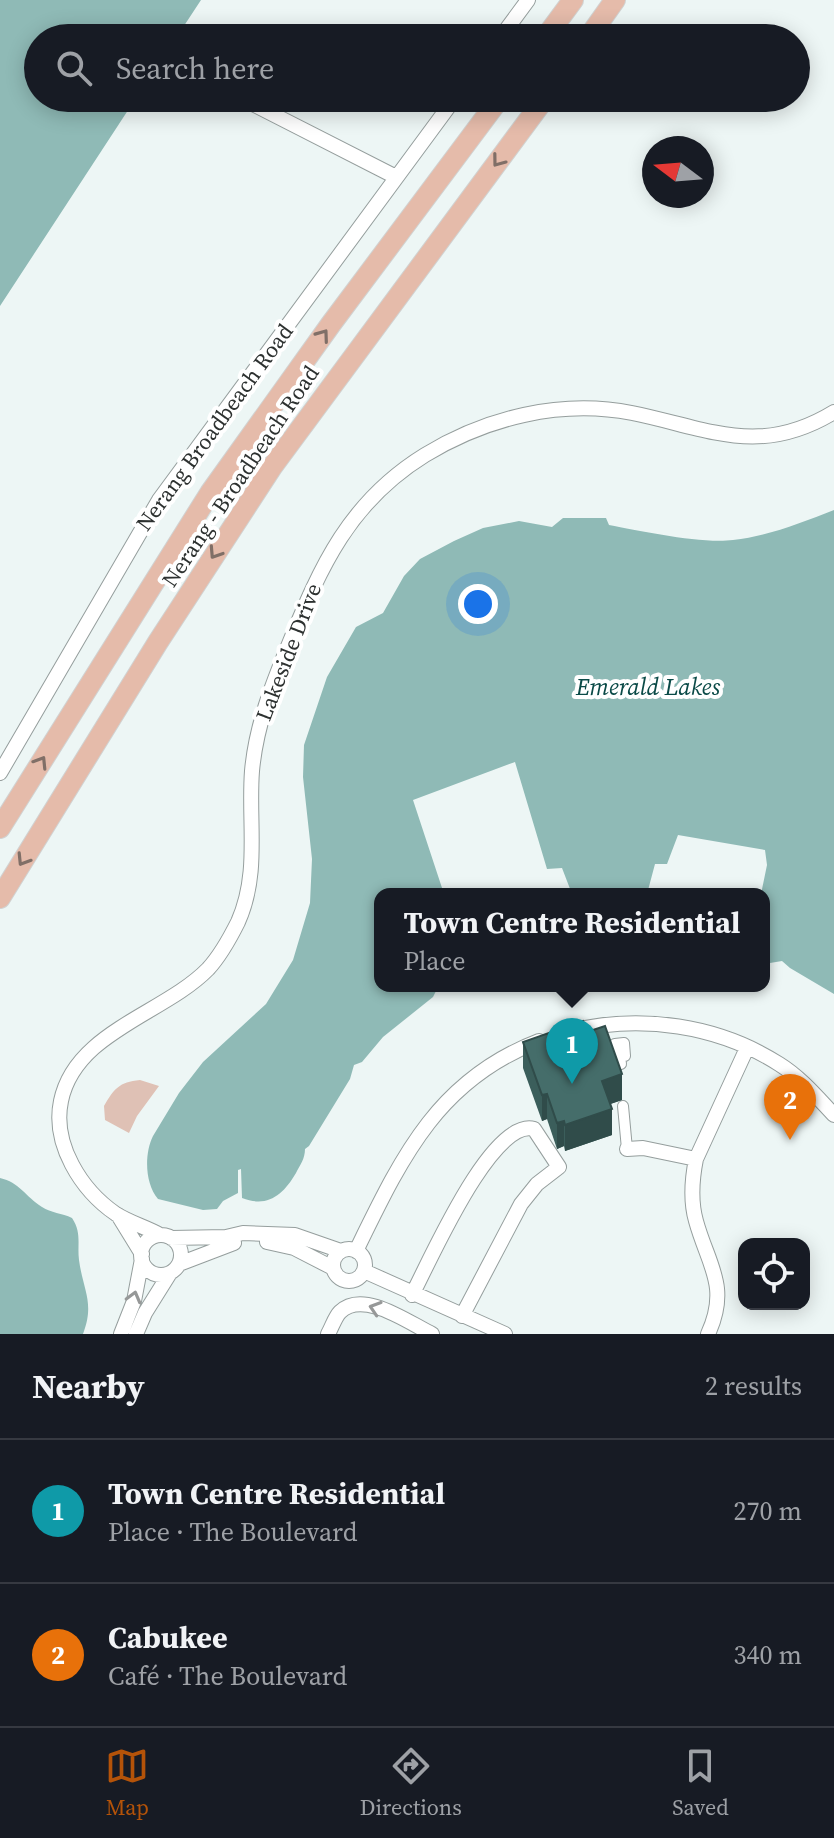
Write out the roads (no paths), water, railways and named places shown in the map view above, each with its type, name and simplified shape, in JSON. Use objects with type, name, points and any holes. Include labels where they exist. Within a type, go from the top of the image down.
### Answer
[{"type":"main road","points":[[555,24],[573,0]]},
{"type":"main road","points":[[598,24],[615,0]]},
{"type":"main road","name":"Nerang - Broadbeach Road","points":[[0,828],[210,493],[331,324],[490,112]]},
{"type":"main road","name":"Nerang - Broadbeach Road","points":[[0,898],[158,642],[272,467],[535,112]]},
{"type":"street","points":[[510,24],[528,0]]},
{"type":"street","points":[[268,112],[396,177]]},
{"type":"street","name":"Nerang Broadbeach Road","points":[[0,773],[159,500],[445,112]]},
{"type":"street","name":"Lakeside Drive","points":[[142,1256],[118,1215],[90,1190],[72,1165],[62,1143],[61,1101],[68,1081],[90,1049],[208,969],[234,929],[251,876],[251,791],[260,724],[281,663],[322,565],[358,513],[394,477],[447,442],[492,423],[528,414],[561,409],[630,413],[723,436],[752,437],[804,426],[834,412]]},
{"type":"street","points":[[618,1024],[619,1043],[615,1044],[615,1056],[620,1060]]},
{"type":"street","points":[[356,1251],[407,1151],[451,1096],[494,1064],[526,1046],[556,1035],[591,1026],[618,1024],[686,1027],[747,1048],[780,1065],[812,1091],[834,1115]]},
{"type":"street","points":[[708,1334],[716,1317],[719,1297],[712,1264],[695,1219],[692,1194],[696,1159],[747,1048]]},
{"type":"street","points":[[623,1106],[627,1149],[643,1148],[696,1159]]},
{"type":"street","points":[[412,1295],[477,1173],[518,1130],[527,1127],[534,1129],[559,1167],[537,1184],[521,1204],[462,1316]]},
{"type":"street","name":"Lakeside Drive","points":[[118,1215],[166,1236]]},
{"type":"street","points":[[121,1334],[134,1301],[147,1242],[166,1236],[226,1237],[243,1233],[295,1235],[341,1251],[356,1251]]},
{"type":"street","points":[[136,1334],[145,1313],[174,1268],[179,1247],[166,1236]]},
{"type":"street","points":[[142,1256],[149,1272],[159,1275],[220,1246],[251,1241],[283,1244],[333,1268],[340,1280],[349,1282],[358,1279],[364,1271],[365,1262],[356,1251]]},
{"type":"street","points":[[333,1268],[334,1258],[341,1251]]},
{"type":"street","points":[[364,1271],[505,1334]]},
{"type":"street","points":[[328,1334],[339,1313],[358,1303],[374,1305],[432,1334]]},
{"type":"water","points":[[0,0],[201,0],[185,24],[24,24],[24,112],[127,112],[0,306]]},
{"type":"water","name":"Emerald Lakes","points":[[834,510],[834,994],[782,961],[770,963],[770,888],[762,888],[767,865],[765,850],[678,835],[667,864],[655,864],[649,888],[570,888],[562,868],[547,869],[515,762],[413,800],[442,888],[374,888],[374,992],[436,992],[383,1037],[362,1062],[354,1065],[350,1079],[305,1149],[302,1162],[286,1188],[267,1200],[242,1198],[241,1169],[238,1170],[238,1193],[223,1201],[217,1209],[203,1210],[158,1199],[150,1185],[147,1169],[153,1136],[179,1093],[203,1062],[266,1004],[293,960],[310,903],[312,859],[303,777],[304,745],[327,677],[356,627],[383,613],[404,576],[420,559],[483,528],[519,521],[552,527],[563,518],[606,518],[609,525],[720,541],[746,538]]},
{"type":"water","points":[[0,1178],[12,1183],[45,1209],[72,1218],[75,1223],[88,1305],[83,1334],[0,1334]]},
{"type":"place","name":"Town Centre Residential","points":[[572,1084]]},
{"type":"place","name":"Cabukee","points":[[790,1140]]}]
